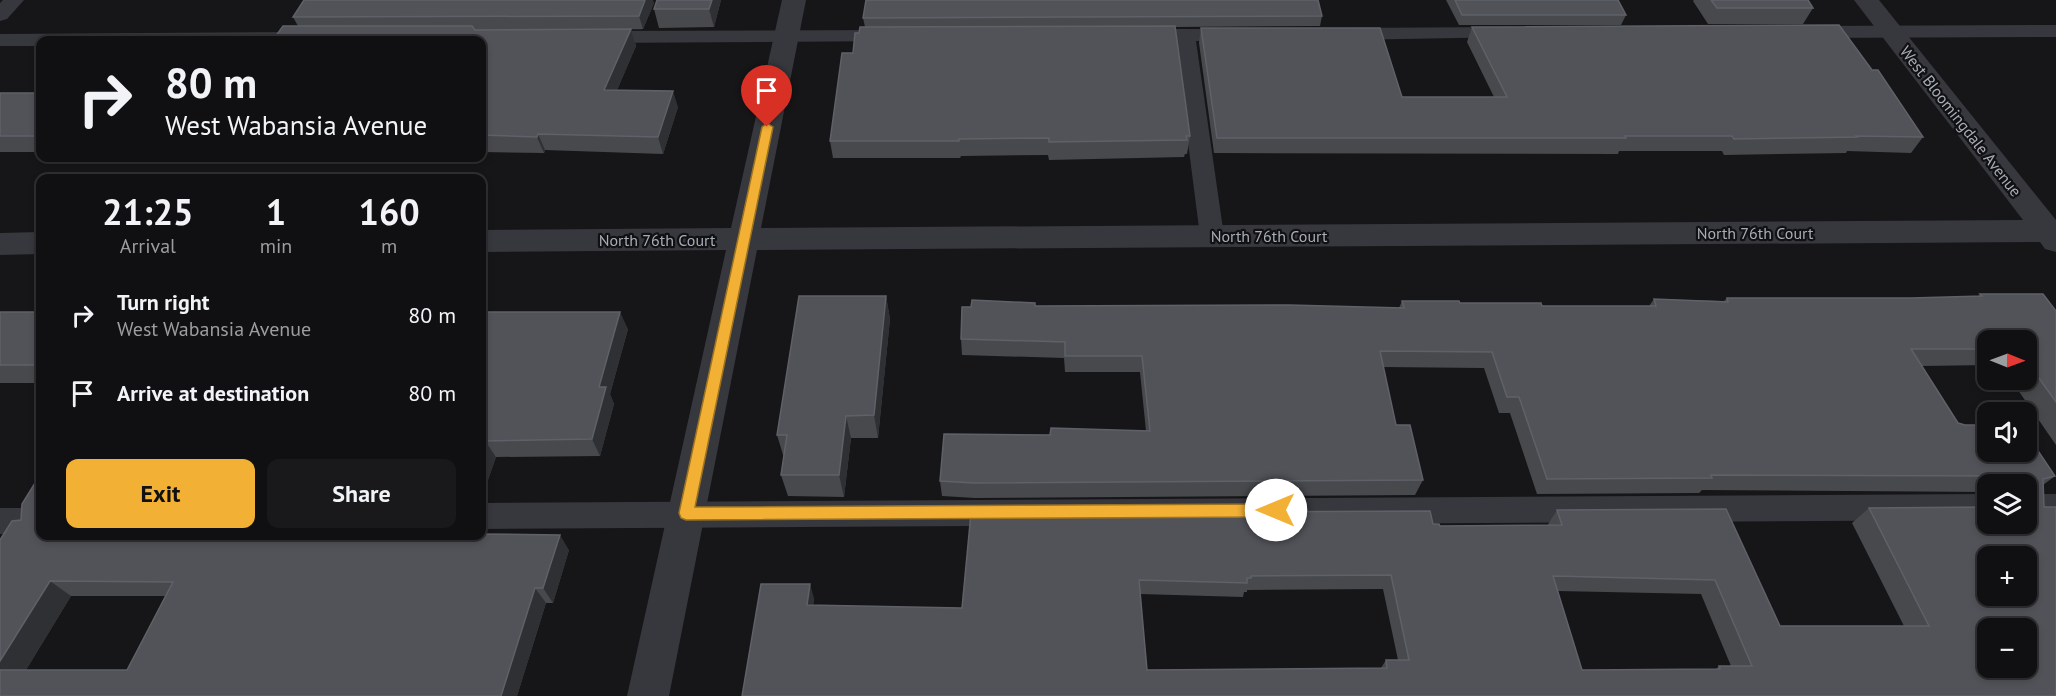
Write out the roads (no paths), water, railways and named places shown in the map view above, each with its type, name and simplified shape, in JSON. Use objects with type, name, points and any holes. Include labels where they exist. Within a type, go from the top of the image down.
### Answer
[{"type":"street","points":[[648,696],[794,0]]},
{"type":"street","name":"West Bloomingdale Avenue","points":[[1866,0],[2053,234]]},
{"type":"street","name":"North 76th Court","points":[[486,241],[2053,234]]},
{"type":"street","points":[[0,243],[36,243]]},
{"type":"lane","points":[[0,15],[14,0]]},
{"type":"lane","points":[[1782,32],[2056,31]]},
{"type":"lane","points":[[1328,34],[1531,33]]},
{"type":"lane","points":[[1115,35],[1256,34]]},
{"type":"lane","points":[[1185,35],[1212,236]]},
{"type":"lane","points":[[570,37],[916,36]]},
{"type":"lane","points":[[0,40],[36,40]]},
{"type":"lane","points":[[486,516],[1977,507]]},
{"type":"lane","points":[[2037,507],[2056,507]]},
{"type":"lane","points":[[0,521],[36,521]]}]
